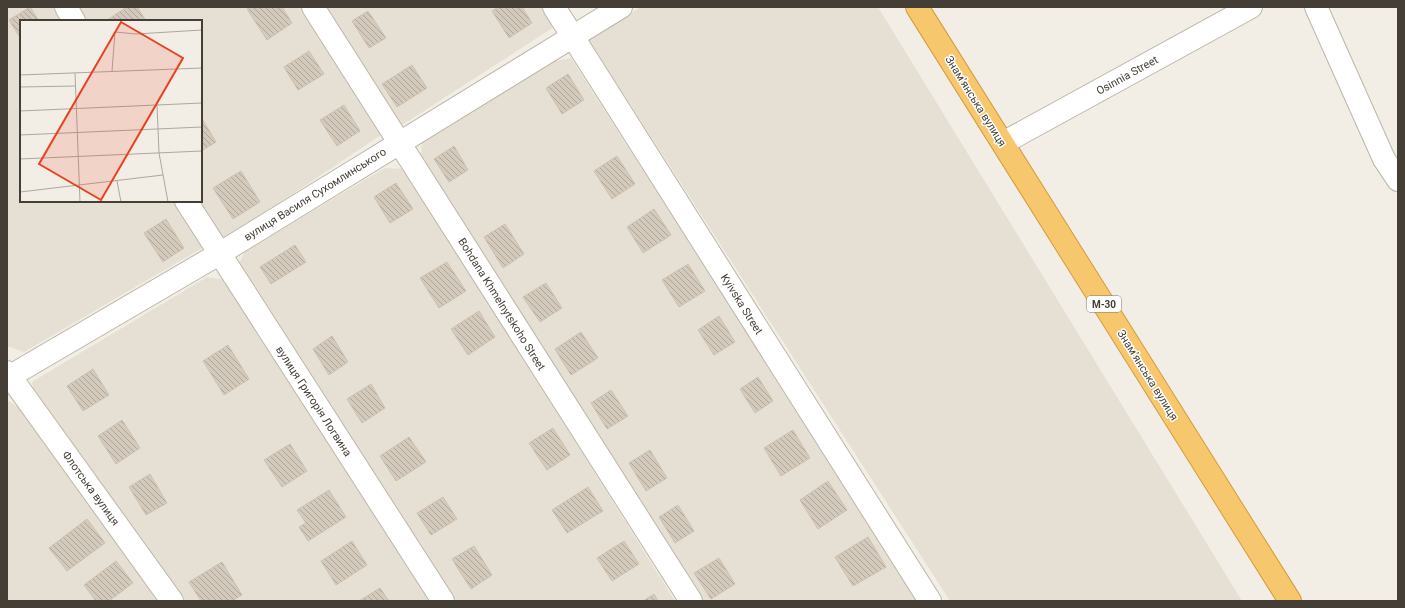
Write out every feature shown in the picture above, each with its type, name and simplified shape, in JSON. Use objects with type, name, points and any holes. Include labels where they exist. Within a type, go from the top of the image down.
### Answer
[{"type":"highway","name":"Знамʼянська вулиця","points":[[917,7],[1290,601]]},
{"type":"street","points":[[66,7],[73,20]]},
{"type":"street","name":"Bohdana Khmelnytskoho Street","points":[[313,7],[691,601]]},
{"type":"street","name":"Kyivska Street","points":[[554,7],[930,601]]},
{"type":"street","name":"вулиця Василя Сухомлинського","points":[[8,375],[219,254],[621,7]]},
{"type":"street","name":"Osinnia Street","points":[[1003,143],[1251,7]]},
{"type":"street","points":[[1316,7],[1384,158],[1398,180]]},
{"type":"street","name":"вулиця Григорія Логвина","points":[[187,202],[443,601]]},
{"type":"street","name":"Флотська вулиця","points":[[8,375],[172,601]]},
{"type":"shaded area","points":[[7,7],[53,7],[61,20],[20,20],[20,202],[176,202],[204,247],[24,352],[7,346]]},
{"type":"shaded area","points":[[79,7],[303,7],[384,133],[224,240],[201,202],[202,202],[202,20],[86,20]]},
{"type":"shaded area","points":[[323,7],[541,7],[554,27],[399,127]]},
{"type":"shaded area","points":[[641,7],[878,7],[1242,601],[950,601],[588,39]]},
{"type":"shaded area","points":[[571,58],[919,601],[700,601],[421,157],[422,140],[544,63]]},
{"type":"shaded area","points":[[385,168],[405,169],[675,601],[456,601],[239,264],[245,251]]},
{"type":"shaded area","points":[[207,277],[228,280],[434,601],[179,601],[35,398],[32,382]]},
{"type":"shaded area","points":[[7,400],[21,409],[163,601],[7,601]]},
{"type":"building","points":[[30,7],[38,20],[20,20],[20,37],[9,20]]},
{"type":"building","points":[[127,7],[137,7],[145,20],[107,20]]},
{"type":"building","points":[[251,7],[282,7],[292,23],[267,40],[247,9]]},
{"type":"building","points":[[499,7],[522,7],[532,23],[509,38],[492,11]]},
{"type":"building","points":[[368,11],[386,38],[369,48],[352,21]]},
{"type":"building","points":[[309,51],[324,74],[298,90],[284,67]]},
{"type":"building","points":[[412,65],[427,88],[397,107],[382,84]]},
{"type":"building","points":[[568,74],[584,100],[562,114],[546,88]]},
{"type":"building","points":[[344,105],[360,131],[337,146],[320,120]]},
{"type":"building","points":[[202,119],[216,142],[202,150]]},
{"type":"building","points":[[454,146],[468,170],[449,182],[434,159]]},
{"type":"building","points":[[617,156],[635,184],[612,199],[594,171]]},
{"type":"building","points":[[241,171],[260,202],[233,219],[213,188]]},
{"type":"building","points":[[396,183],[413,209],[390,223],[374,197]]},
{"type":"building","points":[[654,209],[671,235],[643,253],[627,227]]},
{"type":"building","points":[[166,219],[184,248],[163,262],[144,233]]},
{"type":"building","points":[[505,224],[524,254],[503,268],[484,237]]},
{"type":"building","points":[[295,245],[306,262],[271,284],[260,267]]},
{"type":"building","points":[[447,262],[466,291],[439,308],[420,278]]},
{"type":"building","points":[[688,264],[705,291],[679,307],[662,280]]},
{"type":"building","points":[[546,283],[562,308],[540,322],[523,297]]},
{"type":"building","points":[[479,311],[495,337],[468,355],[451,329]]},
{"type":"building","points":[[719,316],[735,342],[714,355],[698,330]]},
{"type":"building","points":[[581,332],[598,358],[571,375],[555,349]]},
{"type":"building","points":[[332,336],[348,362],[329,375],[313,349]]},
{"type":"building","points":[[228,345],[249,379],[224,395],[203,361]]},
{"type":"building","points":[[93,369],[109,395],[83,411],[67,386]]},
{"type":"building","points":[[758,377],[773,401],[755,413],[740,389]]},
{"type":"building","points":[[371,384],[385,408],[362,423],[347,399]]},
{"type":"building","points":[[611,390],[628,416],[607,429],[591,403]]},
{"type":"building","points":[[122,420],[140,448],[116,464],[98,436]]},
{"type":"building","points":[[553,428],[570,455],[547,470],[529,443]]},
{"type":"building","points":[[793,430],[810,458],[781,476],[764,448]]},
{"type":"building","points":[[409,437],[426,462],[396,481],[380,456]]},
{"type":"building","points":[[290,444],[307,471],[282,487],[264,460]]},
{"type":"building","points":[[650,450],[667,478],[646,491],[629,463]]},
{"type":"building","points":[[150,474],[167,503],[146,515],[129,487]]},
{"type":"building","points":[[828,481],[847,510],[818,529],[800,500]]},
{"type":"building","points":[[588,487],[603,511],[567,533],[552,510]]},
{"type":"building","points":[[329,490],[346,517],[308,541],[299,527],[306,523],[297,510]]},
{"type":"building","points":[[443,497],[457,519],[431,535],[417,513]]},
{"type":"building","points":[[678,505],[694,531],[675,543],[659,517]]},
{"type":"building","points":[[87,519],[105,543],[67,571],[49,548]]},
{"type":"building","points":[[868,537],[886,567],[853,586],[835,557]]},
{"type":"building","points":[[352,541],[367,565],[336,585],[321,561]]},
{"type":"building","points":[[624,541],[639,564],[612,581],[597,558]]},
{"type":"building","points":[[474,546],[492,575],[471,589],[452,559]]},
{"type":"building","points":[[719,558],[735,584],[711,599],[694,573]]},
{"type":"building","points":[[116,561],[133,583],[109,601],[96,601],[84,585]]},
{"type":"building","points":[[222,562],[242,595],[232,601],[201,601],[189,582]]},
{"type":"building","points":[[380,588],[389,601],[359,601]]},
{"type":"building","points":[[654,594],[658,601],[643,601]]}]
